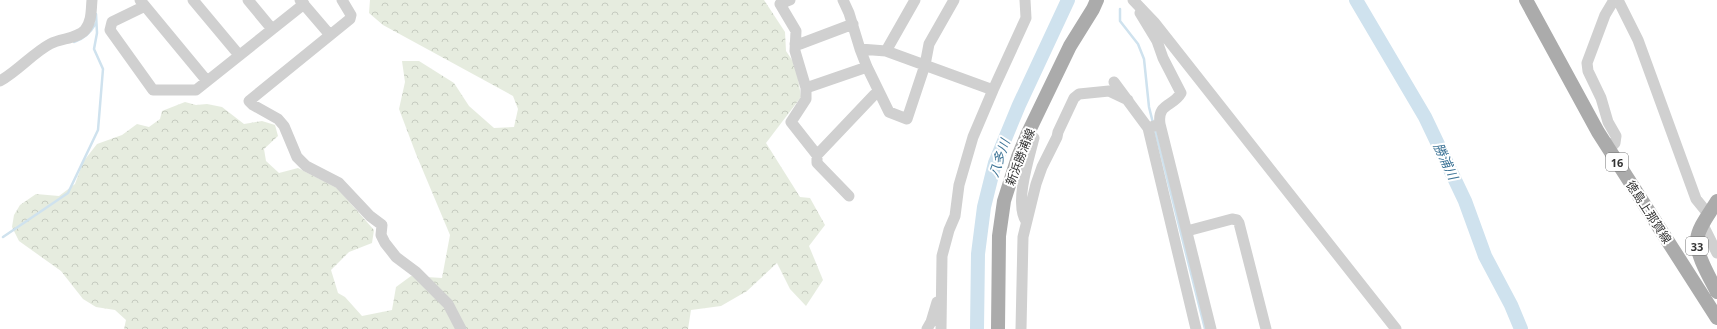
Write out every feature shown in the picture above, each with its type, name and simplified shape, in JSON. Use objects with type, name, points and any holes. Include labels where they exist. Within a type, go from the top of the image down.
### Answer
[{"type":"main road","name":"新浜勝浦線","points":[[998,329],[999,236],[1003,208],[1018,157],[1070,46],[1097,0]]},
{"type":"main road","name":"徳島上那賀線","points":[[1526,0],[1598,132],[1717,318]]},
{"type":"main road","name":"33","points":[[1717,201],[1697,239],[1698,247],[1708,275],[1717,292]]},
{"type":"street","points":[[0,81],[12,74],[48,45],[77,36],[84,31],[89,22],[92,0]]},
{"type":"street","points":[[193,0],[239,55]]},
{"type":"street","points":[[248,0],[272,29]]},
{"type":"street","points":[[342,0],[351,15],[350,19],[249,100],[253,105],[278,119],[284,126],[297,157],[306,166],[339,183],[370,216],[382,226],[381,235],[385,243],[396,257],[416,272],[448,304],[461,329]]},
{"type":"street","points":[[790,0],[780,4],[796,31],[795,51],[806,88],[806,99],[791,122],[817,155],[817,164],[849,196]]},
{"type":"street","points":[[843,0],[853,24],[867,67],[889,112],[907,119],[925,65],[929,44],[954,0]]},
{"type":"street","points":[[886,51],[915,0]]},
{"type":"street","points":[[942,329],[942,256],[954,216],[966,156],[993,90],[1026,18],[1025,0]]},
{"type":"street","points":[[1609,149],[1616,143],[1616,136],[1608,122],[1601,98],[1588,71],[1587,63],[1605,15],[1614,0]]},
{"type":"street","points":[[1618,0],[1638,40],[1717,253]]},
{"type":"street","points":[[207,81],[142,3],[112,22],[110,30],[153,90],[196,90],[272,29],[302,2],[330,35]]},
{"type":"street","points":[[1137,4],[1140,15],[1164,53],[1181,93],[1162,109],[1154,126],[1196,329]]},
{"type":"street","points":[[1137,4],[1154,22],[1396,329]]},
{"type":"street","points":[[795,44],[800,44],[853,24]]},
{"type":"street","points":[[860,48],[886,51],[993,90]]},
{"type":"street","points":[[806,88],[867,67]]},
{"type":"street","points":[[1114,82],[1128,100],[1154,126],[1187,231],[1212,329]]},
{"type":"street","points":[[1021,329],[1023,237],[1036,184],[1042,167],[1074,98],[1079,94],[1109,91],[1128,100]]},
{"type":"street","points":[[817,155],[874,95],[879,92]]},
{"type":"street","points":[[1027,221],[1022,215],[1023,181],[1034,138],[1028,134]]},
{"type":"street","points":[[1187,231],[1232,219],[1237,220],[1266,329]]},
{"type":"street","points":[[927,329],[932,322],[938,296],[941,294]]},
{"type":"green space","points":[[370,0],[764,0],[785,32],[786,51],[796,66],[801,97],[766,143],[800,197],[810,198],[825,225],[809,246],[823,280],[806,306],[790,289],[777,263],[747,291],[721,306],[691,310],[688,329],[124,329],[126,320],[115,310],[96,307],[83,299],[61,271],[19,241],[12,227],[14,215],[20,205],[36,194],[59,196],[75,184],[83,162],[97,144],[122,135],[137,124],[149,127],[160,119],[162,111],[185,102],[196,105],[207,104],[222,107],[244,124],[262,121],[275,125],[278,136],[264,149],[266,161],[279,173],[298,168],[337,188],[374,230],[372,243],[349,252],[331,270],[338,293],[345,297],[362,316],[392,310],[396,287],[411,276],[442,278],[450,235],[399,109],[405,82],[402,61],[419,61],[454,83],[469,106],[494,128],[514,127],[518,109],[513,96],[383,25],[369,13]]},
{"type":"waterway","name":"八多川","points":[[977,329],[978,254],[984,207],[995,163],[1019,105],[1068,0]]},
{"type":"waterway","name":"勝浦川","points":[[1356,0],[1425,117],[1465,201],[1485,256],[1511,305],[1521,329]]},
{"type":"waterway","points":[[1120,9],[1120,21],[1138,44],[1144,59],[1149,107],[1153,123]]},
{"type":"waterway","points":[[3,237],[68,193],[98,130],[103,69],[94,49],[97,33],[96,14]]},
{"type":"waterway","points":[[74,42],[87,35],[96,23]]},
{"type":"waterway","points":[[1155,130],[1205,329]]}]
